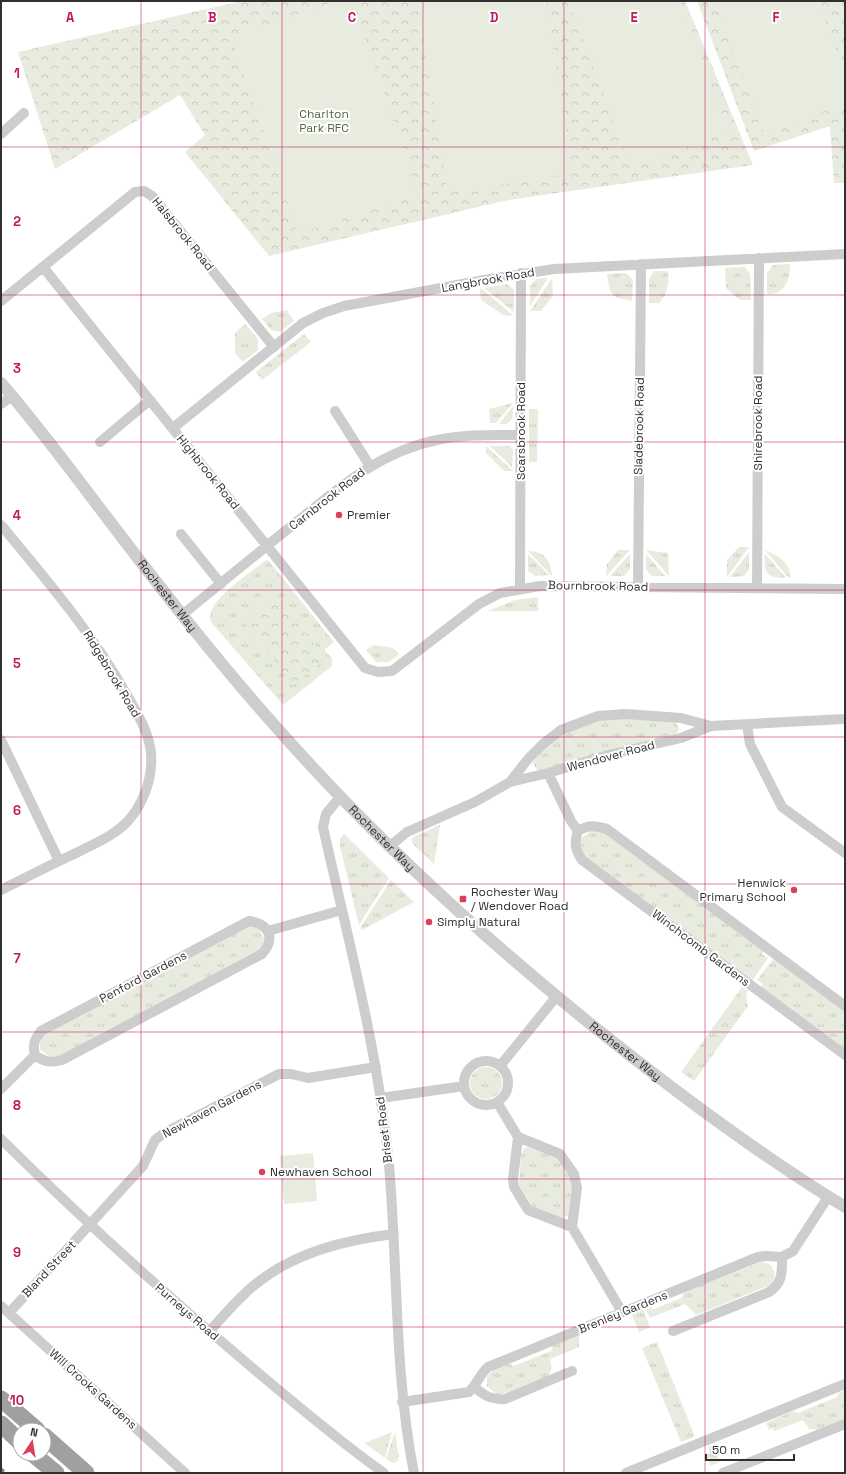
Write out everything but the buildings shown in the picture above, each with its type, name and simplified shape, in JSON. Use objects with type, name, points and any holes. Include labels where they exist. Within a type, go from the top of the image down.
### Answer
[{"type":"highway","points":[[1,1399],[28,1422]]},
{"type":"highway","points":[[1,1424],[12,1434]]},
{"type":"highway","points":[[52,1442],[96,1473]]},
{"type":"highway","points":[[52,1443],[86,1473]]},
{"type":"highway","points":[[39,1462],[48,1473]]},
{"type":"highway","points":[[43,1462],[56,1473]]},
{"type":"street","points":[[1,134],[24,113]]},
{"type":"street","name":"Halsbrook Road","points":[[1,301],[135,192],[144,191],[152,196],[274,347]]},
{"type":"street","name":"Langbrook Road","points":[[173,428],[303,324],[323,313],[344,306],[521,273],[554,269],[845,254]]},
{"type":"street","name":"Shirebrook Road","points":[[757,588],[759,258]]},
{"type":"street","name":"Sladebrook Road","points":[[638,587],[641,264]]},
{"type":"street","name":"Highbrook Road","points":[[43,266],[365,668],[378,672]]},
{"type":"street","name":"Scarsbrook Road","points":[[520,588],[521,273]]},
{"type":"street","name":"Rochester Way","points":[[1,383],[182,615],[276,728],[389,847],[458,912],[556,997],[675,1090],[753,1147],[845,1207]]},
{"type":"street","points":[[1,404],[12,396]]},
{"type":"street","points":[[100,442],[150,400]]},
{"type":"street","points":[[335,411],[370,466]]},
{"type":"street","name":"Carnbrook Road","points":[[182,615],[267,545],[370,466],[405,450],[436,440],[463,436],[521,435]]},
{"type":"street","name":"Ridgebrook Road","points":[[1,524],[79,620],[96,645],[137,714],[148,740],[151,752],[151,764],[146,789],[142,801],[129,820],[110,836],[1,890]]},
{"type":"street","points":[[181,534],[221,584]]},
{"type":"street","name":"Bournbrook Road","points":[[378,672],[392,671],[479,604],[500,593],[520,588],[540,586],[845,589]]},
{"type":"street","name":"Wendover Road","points":[[510,782],[528,759],[543,744],[561,730],[598,716],[626,714],[681,718],[711,726],[845,719]]},
{"type":"street","points":[[746,725],[750,744],[782,807],[845,853]]},
{"type":"street","name":"Wendover Road","points":[[389,847],[407,832],[475,802],[510,782],[548,773],[608,755],[681,738],[711,726]]},
{"type":"street","points":[[1,740],[59,861]]},
{"type":"street","points":[[548,773],[571,822],[578,831],[585,826],[595,825],[607,829],[845,1006]]},
{"type":"street","name":"Briset Road","points":[[340,797],[326,814],[323,827],[358,974],[381,1098],[394,1234],[402,1402],[414,1473]]},
{"type":"street","name":"Winchcomb Gardens","points":[[578,831],[575,844],[576,852],[582,860],[845,1055]]},
{"type":"street","points":[[1,1089],[34,1055],[42,1060],[53,1062],[62,1060],[262,954],[268,947],[270,938],[268,931],[342,910]]},
{"type":"street","name":"Penford Gardens","points":[[34,1055],[33,1047],[35,1039],[41,1031],[241,924],[249,921],[260,923],[268,931]]},
{"type":"street","points":[[500,1066],[556,997]]},
{"type":"street","points":[[486,1061],[500,1066],[504,1071],[508,1084],[506,1091],[497,1102],[483,1105],[476,1103],[470,1098],[464,1086],[467,1072],[479,1062],[486,1061]]},
{"type":"street","name":"Newhaven Gardens","points":[[90,1225],[143,1166],[155,1140],[164,1133],[279,1074],[291,1074],[308,1078],[376,1067]]},
{"type":"street","points":[[381,1098],[464,1086]]},
{"type":"street","points":[[497,1102],[518,1137],[560,1154],[574,1174],[577,1188],[572,1227],[622,1312]]},
{"type":"street","points":[[518,1137],[512,1183],[525,1206],[533,1212],[572,1227]]},
{"type":"street","name":"Purneys Road","points":[[1,1139],[90,1225],[210,1332],[306,1412],[384,1473]]},
{"type":"street","points":[[673,1331],[769,1292],[776,1287],[781,1280],[782,1257],[793,1251],[828,1197]]},
{"type":"street","name":"Bland Street","points":[[5,1309],[90,1225]]},
{"type":"street","points":[[210,1332],[257,1283],[285,1265],[311,1252],[337,1244],[355,1239],[394,1234]]},
{"type":"street","name":"Brenley Gardens","points":[[475,1387],[484,1370],[488,1367],[758,1257],[782,1257]]},
{"type":"street","name":"Will Crooks Gardens","points":[[5,1309],[185,1473]]},
{"type":"street","points":[[402,1402],[463,1394],[469,1392],[475,1387],[488,1397],[497,1400],[505,1399],[572,1371]]},
{"type":"street","points":[[626,1473],[845,1384]]},
{"type":"street","points":[[723,1473],[845,1424]]},
{"type":"green space","name":"Charlton Park RFC","points":[[242,1],[685,1],[753,165],[508,200],[269,256],[185,152],[205,135],[180,95],[55,169],[18,52]]},
{"type":"green space","points":[[338,1],[353,1],[418,194],[298,234],[231,36]]},
{"type":"green space","points":[[417,1],[546,1],[573,173],[448,193]]},
{"type":"green space","points":[[569,1],[680,1],[729,132],[631,168]]},
{"type":"green space","points":[[697,1],[845,1],[845,183],[834,183],[830,126],[754,151]]},
{"type":"green space","points":[[714,1],[818,1],[845,74],[845,104],[764,134]]},
{"type":"green space","points":[[790,264],[789,276],[782,289],[773,294],[767,294],[767,273],[773,265]]},
{"type":"green space","points":[[745,267],[750,274],[751,300],[740,300],[726,288],[725,268]]},
{"type":"green space","points":[[654,271],[668,271],[668,284],[666,292],[659,303],[649,303],[649,279]]},
{"type":"green space","points":[[626,273],[633,280],[632,301],[616,296],[609,287],[607,274]]},
{"type":"green space","points":[[548,278],[530,306],[530,286],[536,279]]},
{"type":"green space","points":[[552,278],[553,296],[541,311],[530,311]]},
{"type":"green space","points":[[507,284],[514,290],[514,312],[484,288]]},
{"type":"green space","points":[[480,289],[482,289],[514,316],[503,315],[481,300]]},
{"type":"green space","points":[[287,310],[294,321],[280,332],[271,330],[262,319],[271,313]]},
{"type":"green space","points":[[245,324],[258,339],[258,350],[243,362],[235,353],[235,333]]},
{"type":"green space","points":[[304,334],[311,342],[262,380],[256,372]]},
{"type":"green space","points":[[513,403],[496,423],[490,423],[489,409]]},
{"type":"green space","points":[[513,406],[513,414],[510,422],[499,424]]},
{"type":"green space","points":[[529,409],[538,409],[537,462],[529,462]]},
{"type":"green space","points":[[486,446],[513,471],[504,471],[486,453]]},
{"type":"green space","points":[[490,446],[510,446],[513,450],[512,467]]},
{"type":"green space","points":[[739,547],[749,547],[727,577],[727,560]]},
{"type":"green space","points":[[618,550],[630,550],[606,576],[607,564]]},
{"type":"green space","points":[[646,550],[668,553],[669,576]]},
{"type":"green space","points":[[765,550],[775,555],[785,563],[790,572],[791,578],[788,577]]},
{"type":"green space","points":[[528,551],[534,551],[546,558],[550,565],[552,576]]},
{"type":"green space","points":[[749,552],[749,570],[744,576],[730,577]]},
{"type":"green space","points":[[528,554],[549,575],[535,576],[528,571]]},
{"type":"green space","points":[[630,554],[630,569],[624,576],[610,576]]},
{"type":"green space","points":[[646,554],[665,576],[651,576],[646,569]]},
{"type":"green space","points":[[765,554],[786,578],[774,577],[768,573],[765,566]]},
{"type":"green space","points":[[266,560],[269,561],[334,642],[324,650],[332,658],[332,666],[283,705],[211,622],[210,614],[214,606],[230,588]]},
{"type":"green space","points":[[276,597],[326,659],[293,685],[246,625],[247,620]]},
{"type":"green space","points":[[538,597],[538,611],[488,611],[515,600]]},
{"type":"green space","points":[[374,645],[393,648],[399,654],[389,662],[376,662],[366,650]]},
{"type":"green space","points":[[626,718],[676,722],[679,729],[677,733],[672,736],[539,771],[535,767],[533,763],[539,755],[552,742],[569,732],[595,721]]},
{"type":"green space","points":[[440,825],[434,864],[414,845],[411,840],[415,836]]},
{"type":"green space","points":[[591,830],[601,830],[764,951],[762,954],[768,958],[752,981],[585,858],[580,849],[581,839]]},
{"type":"green space","points":[[344,834],[389,878],[359,925],[340,846],[340,839]]},
{"type":"green space","points":[[391,880],[414,902],[362,930],[360,928]]},
{"type":"green space","points":[[249,926],[259,929],[264,938],[262,948],[258,951],[59,1056],[49,1056],[40,1049],[40,1040],[42,1035]]},
{"type":"green space","points":[[774,958],[845,1011],[845,1049],[761,988],[763,984],[757,980]]},
{"type":"green space","points":[[742,987],[748,991],[746,994],[748,1006],[694,1081],[681,1072]]},
{"type":"green space","points":[[489,1067],[495,1069],[500,1074],[502,1083],[500,1092],[495,1097],[483,1099],[477,1097],[472,1092],[470,1080],[472,1074],[477,1069]]},
{"type":"green space","points":[[528,1147],[556,1157],[561,1161],[573,1182],[570,1212],[568,1215],[562,1218],[532,1206],[519,1185],[521,1154],[525,1148]]},
{"type":"green space","points":[[313,1153],[317,1201],[284,1204],[280,1156]]},
{"type":"green space","points":[[761,1262],[769,1264],[772,1267],[774,1278],[771,1284],[696,1315],[685,1304],[650,1318],[645,1308],[649,1307],[654,1309],[681,1298],[684,1292]]},
{"type":"green space","points":[[643,1309],[650,1327],[639,1332],[631,1313]]},
{"type":"green space","points":[[579,1335],[579,1347],[550,1359],[551,1369],[550,1373],[546,1377],[502,1394],[496,1394],[487,1386],[487,1377],[493,1370],[508,1363],[514,1366],[551,1351],[553,1345]]},
{"type":"green space","points":[[657,1342],[695,1437],[681,1442],[642,1348]]},
{"type":"green space","points":[[845,1390],[845,1419],[817,1430],[809,1429],[803,1420],[774,1431],[772,1428],[769,1430],[766,1423],[793,1411],[798,1413],[837,1397],[839,1393]]},
{"type":"green space","points":[[392,1432],[385,1458],[365,1443]]},
{"type":"green space","points":[[395,1432],[399,1457],[397,1462],[393,1459],[396,1463],[393,1463],[386,1459]]},
{"type":"green space","points":[[713,1445],[720,1462],[710,1466],[706,1454],[710,1452],[708,1447]]},
{"type":"railway","points":[[1,1469],[6,1473]]},
{"type":"place","name":"Premier","points":[[339,515]]},
{"type":"place","name":"Henwick Primary School","points":[[794,890]]},
{"type":"place","name":"Rochester Way / Wendover Road","points":[[463,899]]},
{"type":"place","name":"Simply Natural","points":[[429,922]]},
{"type":"place","name":"Newhaven School","points":[[262,1172]]}]
